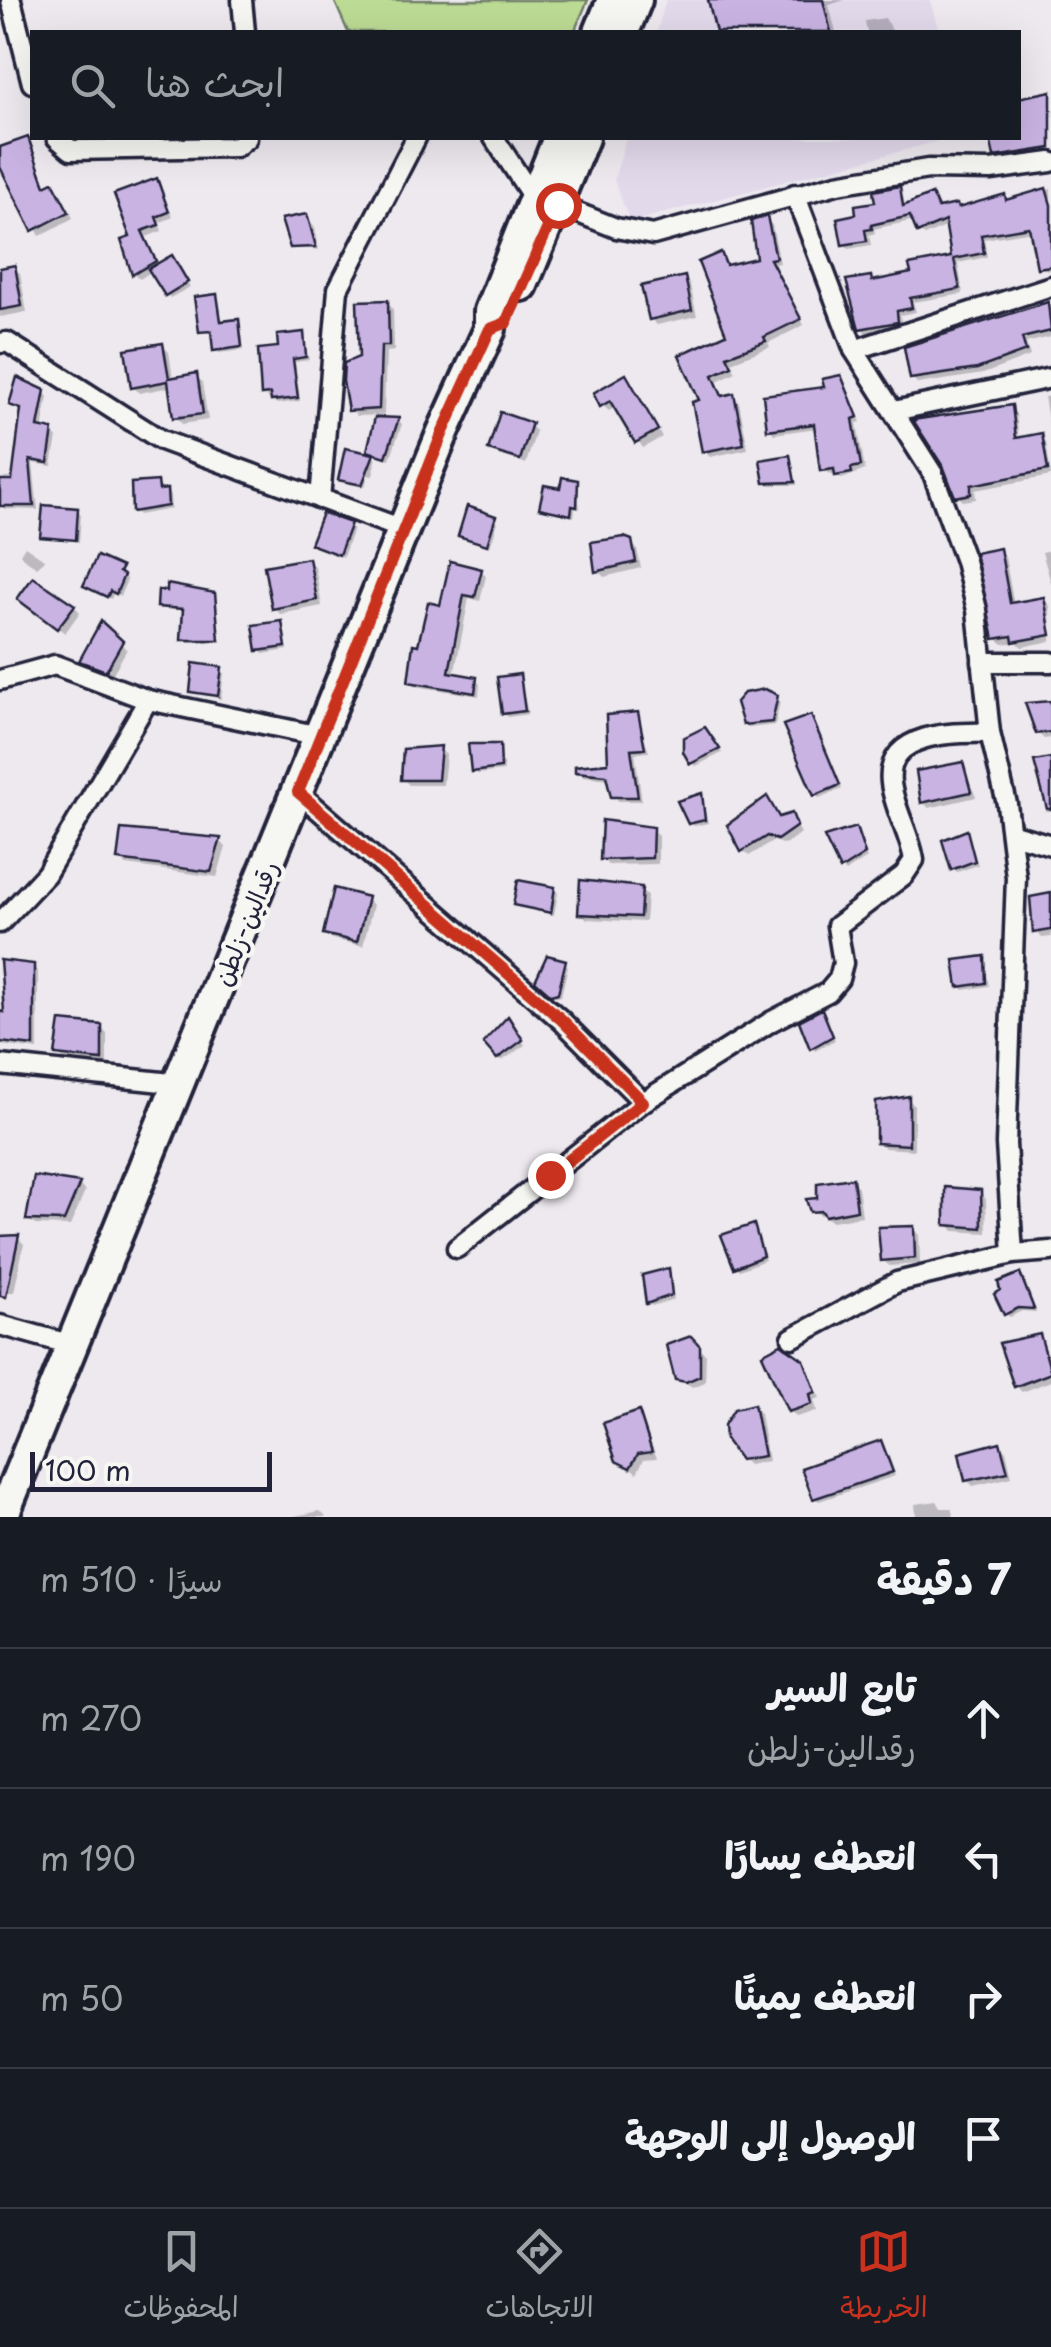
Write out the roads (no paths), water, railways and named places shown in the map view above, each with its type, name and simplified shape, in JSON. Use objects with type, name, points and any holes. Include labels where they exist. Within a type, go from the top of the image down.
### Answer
[{"type":"main road","points":[[601,30],[613,0]]},
{"type":"main road","points":[[625,30],[636,0]]},
{"type":"main road","name":"رقدالين-زلطن","points":[[2,1517],[404,530],[490,329],[506,323],[546,202],[559,140]]},
{"type":"main road","name":"رقدالين-زلطن","points":[[546,202],[583,140]]},
{"type":"street","points":[[11,0],[30,75]]},
{"type":"street","points":[[242,0],[245,30]]},
{"type":"street","points":[[59,140],[70,150],[236,147],[245,140]]},
{"type":"street","points":[[320,499],[338,289],[415,140]]},
{"type":"street","points":[[496,140],[546,202],[616,228],[653,235],[795,194],[911,171],[991,170],[1051,162]]},
{"type":"street","points":[[795,194],[854,350],[933,474],[977,610],[990,733],[1013,834],[1016,964],[1006,1144],[1013,1254]]},
{"type":"street","points":[[854,350],[1051,286]]},
{"type":"street","points":[[0,342],[7,342],[161,440],[404,530]]},
{"type":"street","points":[[894,411],[1051,378]]},
{"type":"street","points":[[982,662],[1051,662]]},
{"type":"street","points":[[0,680],[55,665],[148,700],[320,736]]},
{"type":"street","points":[[0,923],[46,874],[148,700]]},
{"type":"street","points":[[457,1248],[643,1102],[772,1020],[828,992],[839,979],[843,963],[838,926],[904,875],[914,860],[891,785],[891,762],[900,749],[917,741],[960,732],[990,733]]},
{"type":"street","points":[[298,792],[562,1020],[643,1102]]},
{"type":"street","points":[[1013,834],[1051,845]]},
{"type":"street","points":[[0,1065],[180,1084]]},
{"type":"street","points":[[792,1338],[897,1282],[1013,1254],[1051,1251]]},
{"type":"street","points":[[0,1325],[72,1345]]}]
